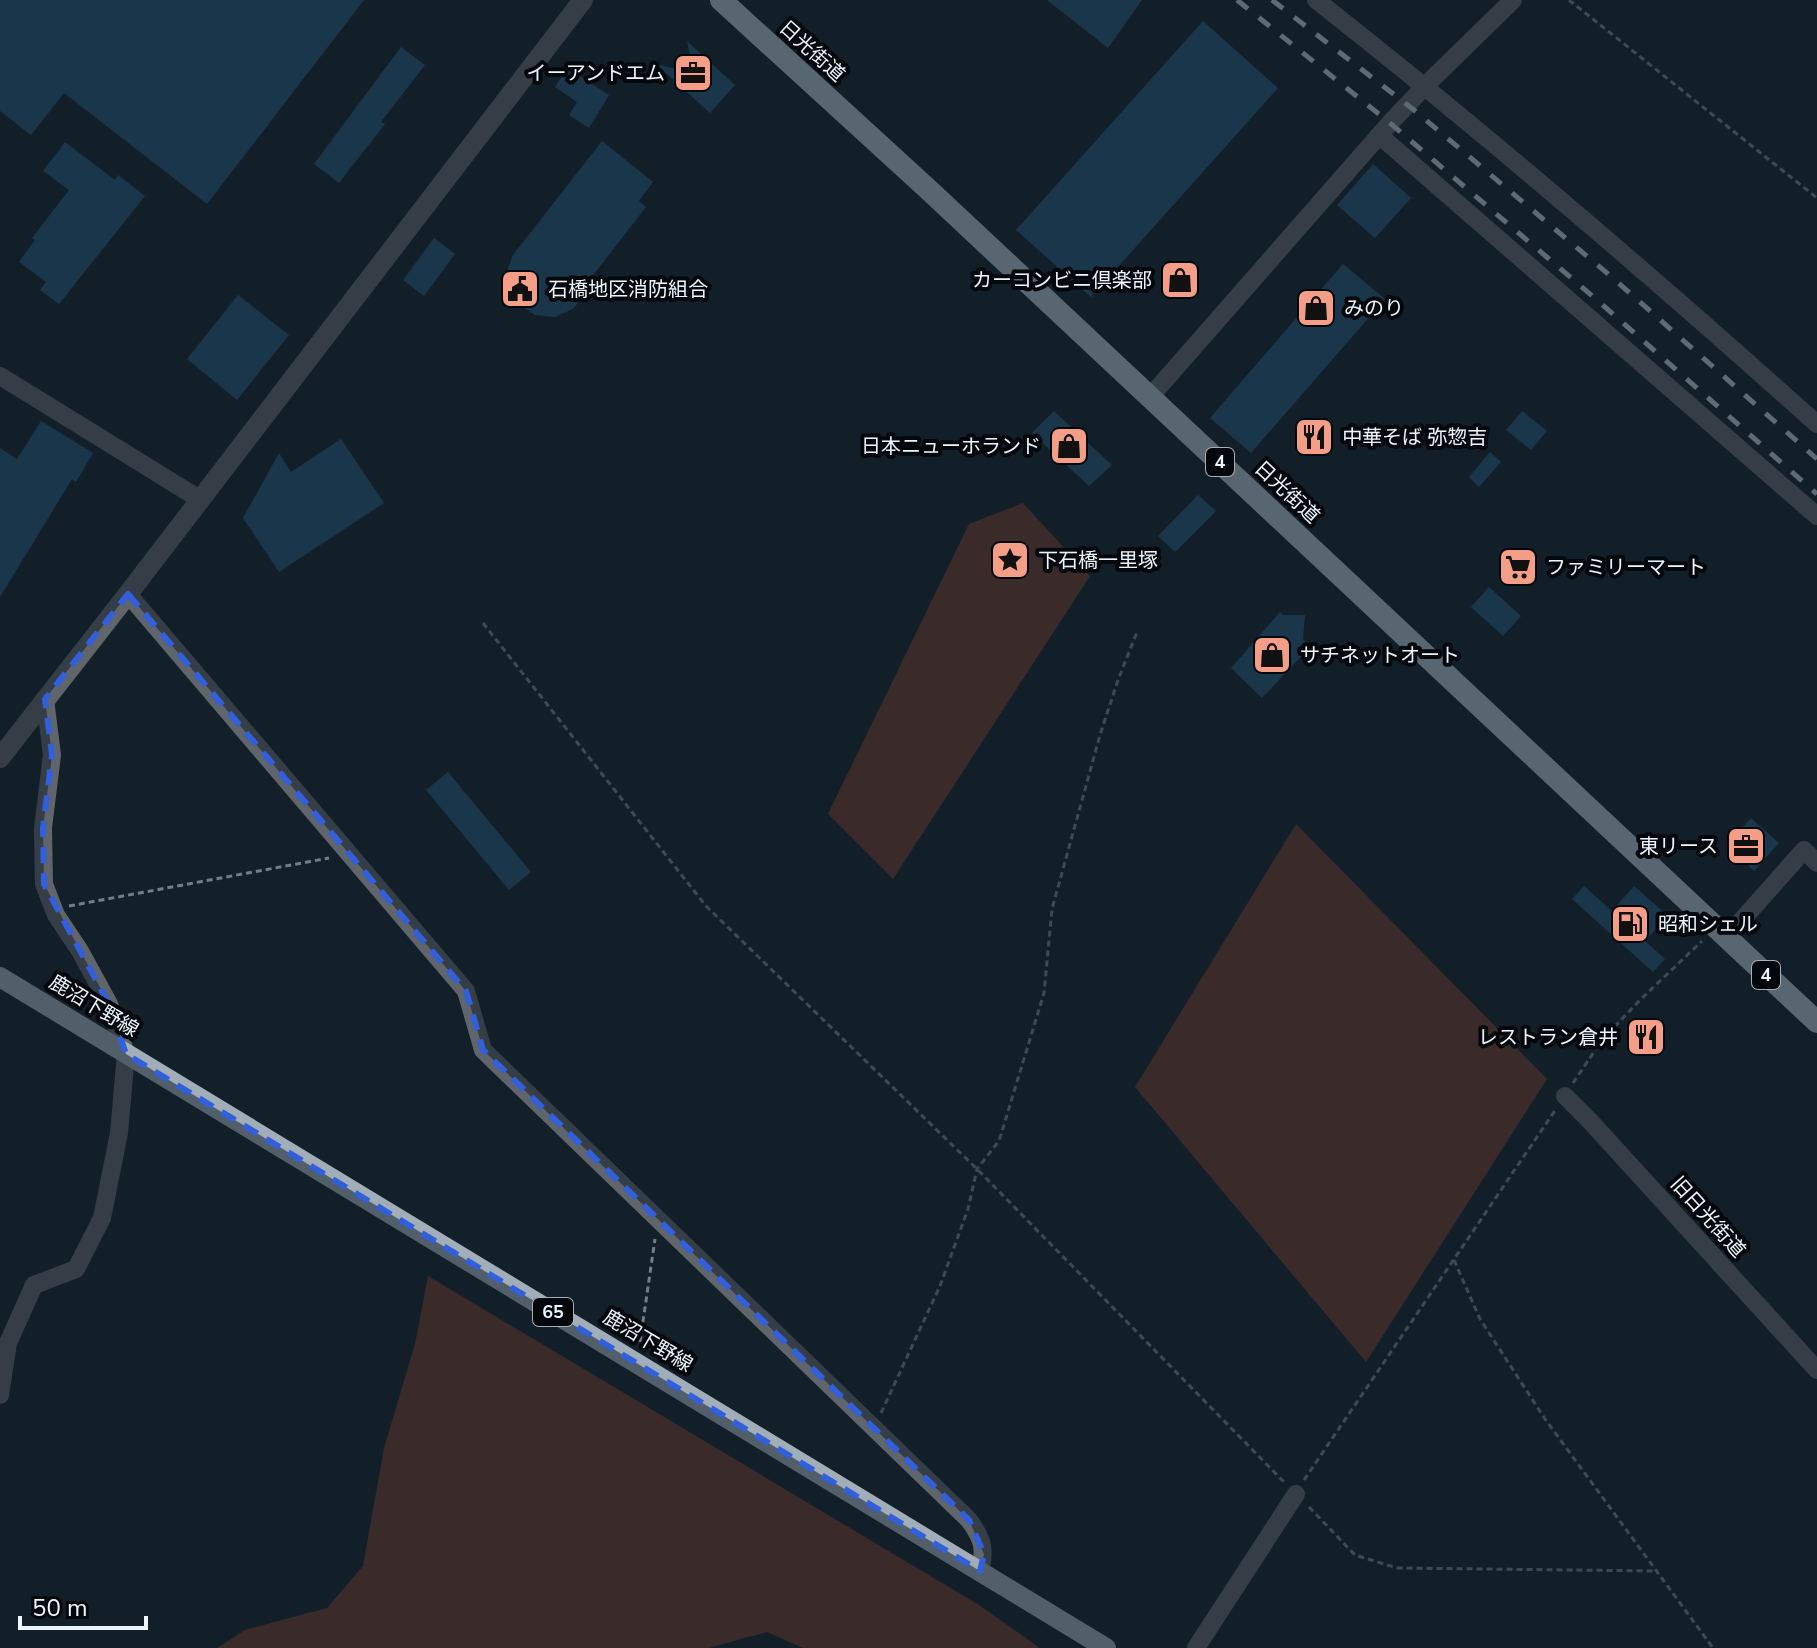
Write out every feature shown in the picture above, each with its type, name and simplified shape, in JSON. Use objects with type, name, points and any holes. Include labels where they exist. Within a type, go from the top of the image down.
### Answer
[{"type":"highway","name":"日光街道","points":[[721,0],[919,181],[1817,1022]]},
{"type":"main road","name":"鹿沼下野線","points":[[0,977],[1106,1648]]},
{"type":"street","points":[[0,758],[583,0]]},
{"type":"street","points":[[1316,0],[1425,86],[1817,424]]},
{"type":"street","points":[[1150,397],[1379,135],[1513,0]]},
{"type":"street","points":[[1379,135],[1817,516]]},
{"type":"street","points":[[0,376],[201,500]]},
{"type":"street","points":[[128,594],[466,991],[483,1050],[969,1520],[979,1534],[984,1554],[980,1571]]},
{"type":"street","points":[[0,1395],[8,1343],[34,1285],[76,1269],[102,1218],[119,1133],[126,1054],[109,1004],[54,909],[44,884],[43,828],[52,755],[45,699]]},
{"type":"street","points":[[1726,938],[1804,850],[1817,863]]},
{"type":"street","name":"旧日光街道","points":[[1565,1096],[1817,1370]]},
{"type":"street","points":[[1196,1648],[1296,1494]]},
{"type":"path","points":[[1569,0],[1817,198]]},
{"type":"path","points":[[483,623],[706,906],[977,1169],[1355,1555],[1397,1568],[1657,1571]]},
{"type":"path","points":[[876,1432],[876,1425],[940,1286],[968,1209],[977,1169],[999,1141],[1044,993],[1052,909],[1100,735],[1137,632]]},
{"type":"path","points":[[54,909],[350,855]]},
{"type":"path","points":[[637,1363],[658,1220]]},
{"type":"path","points":[[1296,1494],[1454,1260],[1480,1319],[1545,1419],[1713,1648]]},
{"type":"highlighted area","points":[[128,594],[466,991],[483,1050],[969,1520],[984,1554],[980,1571],[126,1054],[109,1004],[44,884],[43,828],[52,755],[45,699]]},
{"type":"shaded area","points":[[1023,503],[1090,576],[893,879],[828,814],[969,524]]},
{"type":"shaded area","points":[[1296,824],[1547,1079],[1366,1362],[1135,1087]]},
{"type":"shaded area","points":[[428,1276],[979,1605],[1040,1648],[803,1648],[767,1632],[709,1648],[217,1648],[245,1630],[327,1608],[363,1566],[384,1448],[415,1344]]},
{"type":"building","points":[[0,0],[364,0],[207,204],[64,93],[31,135],[0,111]]},
{"type":"building","points":[[1047,0],[1142,0],[1108,48]]},
{"type":"building","points":[[1203,21],[1278,88],[1091,297],[1016,230]]},
{"type":"building","points":[[687,41],[735,85],[710,113],[656,64],[693,73]]},
{"type":"building","points":[[401,47],[425,65],[381,122],[385,124],[339,183],[314,164]]},
{"type":"building","points":[[567,68],[609,95],[589,128],[569,115],[577,102],[555,87]]},
{"type":"building","points":[[602,141],[653,182],[639,201],[646,207],[583,288],[585,294],[573,309],[555,317],[535,315],[519,304],[509,288],[508,268],[513,255]]},
{"type":"building","points":[[65,142],[115,180],[118,175],[145,196],[59,304],[40,290],[46,282],[19,262],[35,240],[32,238],[69,190],[43,171]]},
{"type":"building","points":[[1373,164],[1411,198],[1375,238],[1337,205]]},
{"type":"building","points":[[434,238],[455,254],[424,296],[403,280]]},
{"type":"building","points":[[1343,264],[1385,299],[1251,453],[1210,418]]},
{"type":"building","points":[[238,295],[289,335],[237,400],[187,359]]},
{"type":"building","points":[[1054,411],[1112,465],[1089,486],[1032,433]]},
{"type":"building","points":[[1522,411],[1547,431],[1531,450],[1506,430]]},
{"type":"building","points":[[41,421],[93,453],[76,482],[72,479],[0,597],[0,448],[17,459]]},
{"type":"building","points":[[341,439],[384,503],[279,572],[243,518],[279,453],[291,472]]},
{"type":"building","points":[[1490,452],[1501,462],[1479,487],[1469,477]]},
{"type":"building","points":[[1198,495],[1216,511],[1175,552],[1158,536]]},
{"type":"building","points":[[1489,587],[1521,616],[1503,636],[1471,607]]},
{"type":"building","points":[[1280,612],[1283,615],[1305,615],[1303,639],[1311,646],[1262,698],[1231,668]]},
{"type":"building","points":[[448,772],[531,872],[509,890],[426,790]]},
{"type":"building","points":[[1751,818],[1779,843],[1754,871],[1726,845]]},
{"type":"building","points":[[1584,886],[1612,911],[1634,886],[1668,916],[1645,941],[1665,959],[1653,972],[1572,899]]},
{"type":"railway","points":[[1237,0],[1390,123],[1817,494]]},
{"type":"railway","points":[[1272,0],[1414,110],[1614,279],[1817,459]]},
{"type":"place","name":"イーアンドエム","points":[[693,73]]},
{"type":"place","name":"カーコンビニ倶楽部","points":[[1180,280]]},
{"type":"place","name":"石橋地区消防組合","points":[[520,289]]},
{"type":"place","name":"みのり","points":[[1316,308]]},
{"type":"place","name":"中華そば 弥惣吉","points":[[1314,437]]},
{"type":"place","name":"日本ニューホランド","points":[[1069,446]]},
{"type":"place","name":"下石橋一里塚","points":[[1010,560]]},
{"type":"place","name":"ファミリーマート","points":[[1518,567]]},
{"type":"place","name":"サチネットオート","points":[[1272,655]]},
{"type":"place","name":"東リース","points":[[1746,846]]},
{"type":"place","name":"昭和シェル","points":[[1630,924]]},
{"type":"place","name":"レストラン倉井","points":[[1646,1037]]}]
